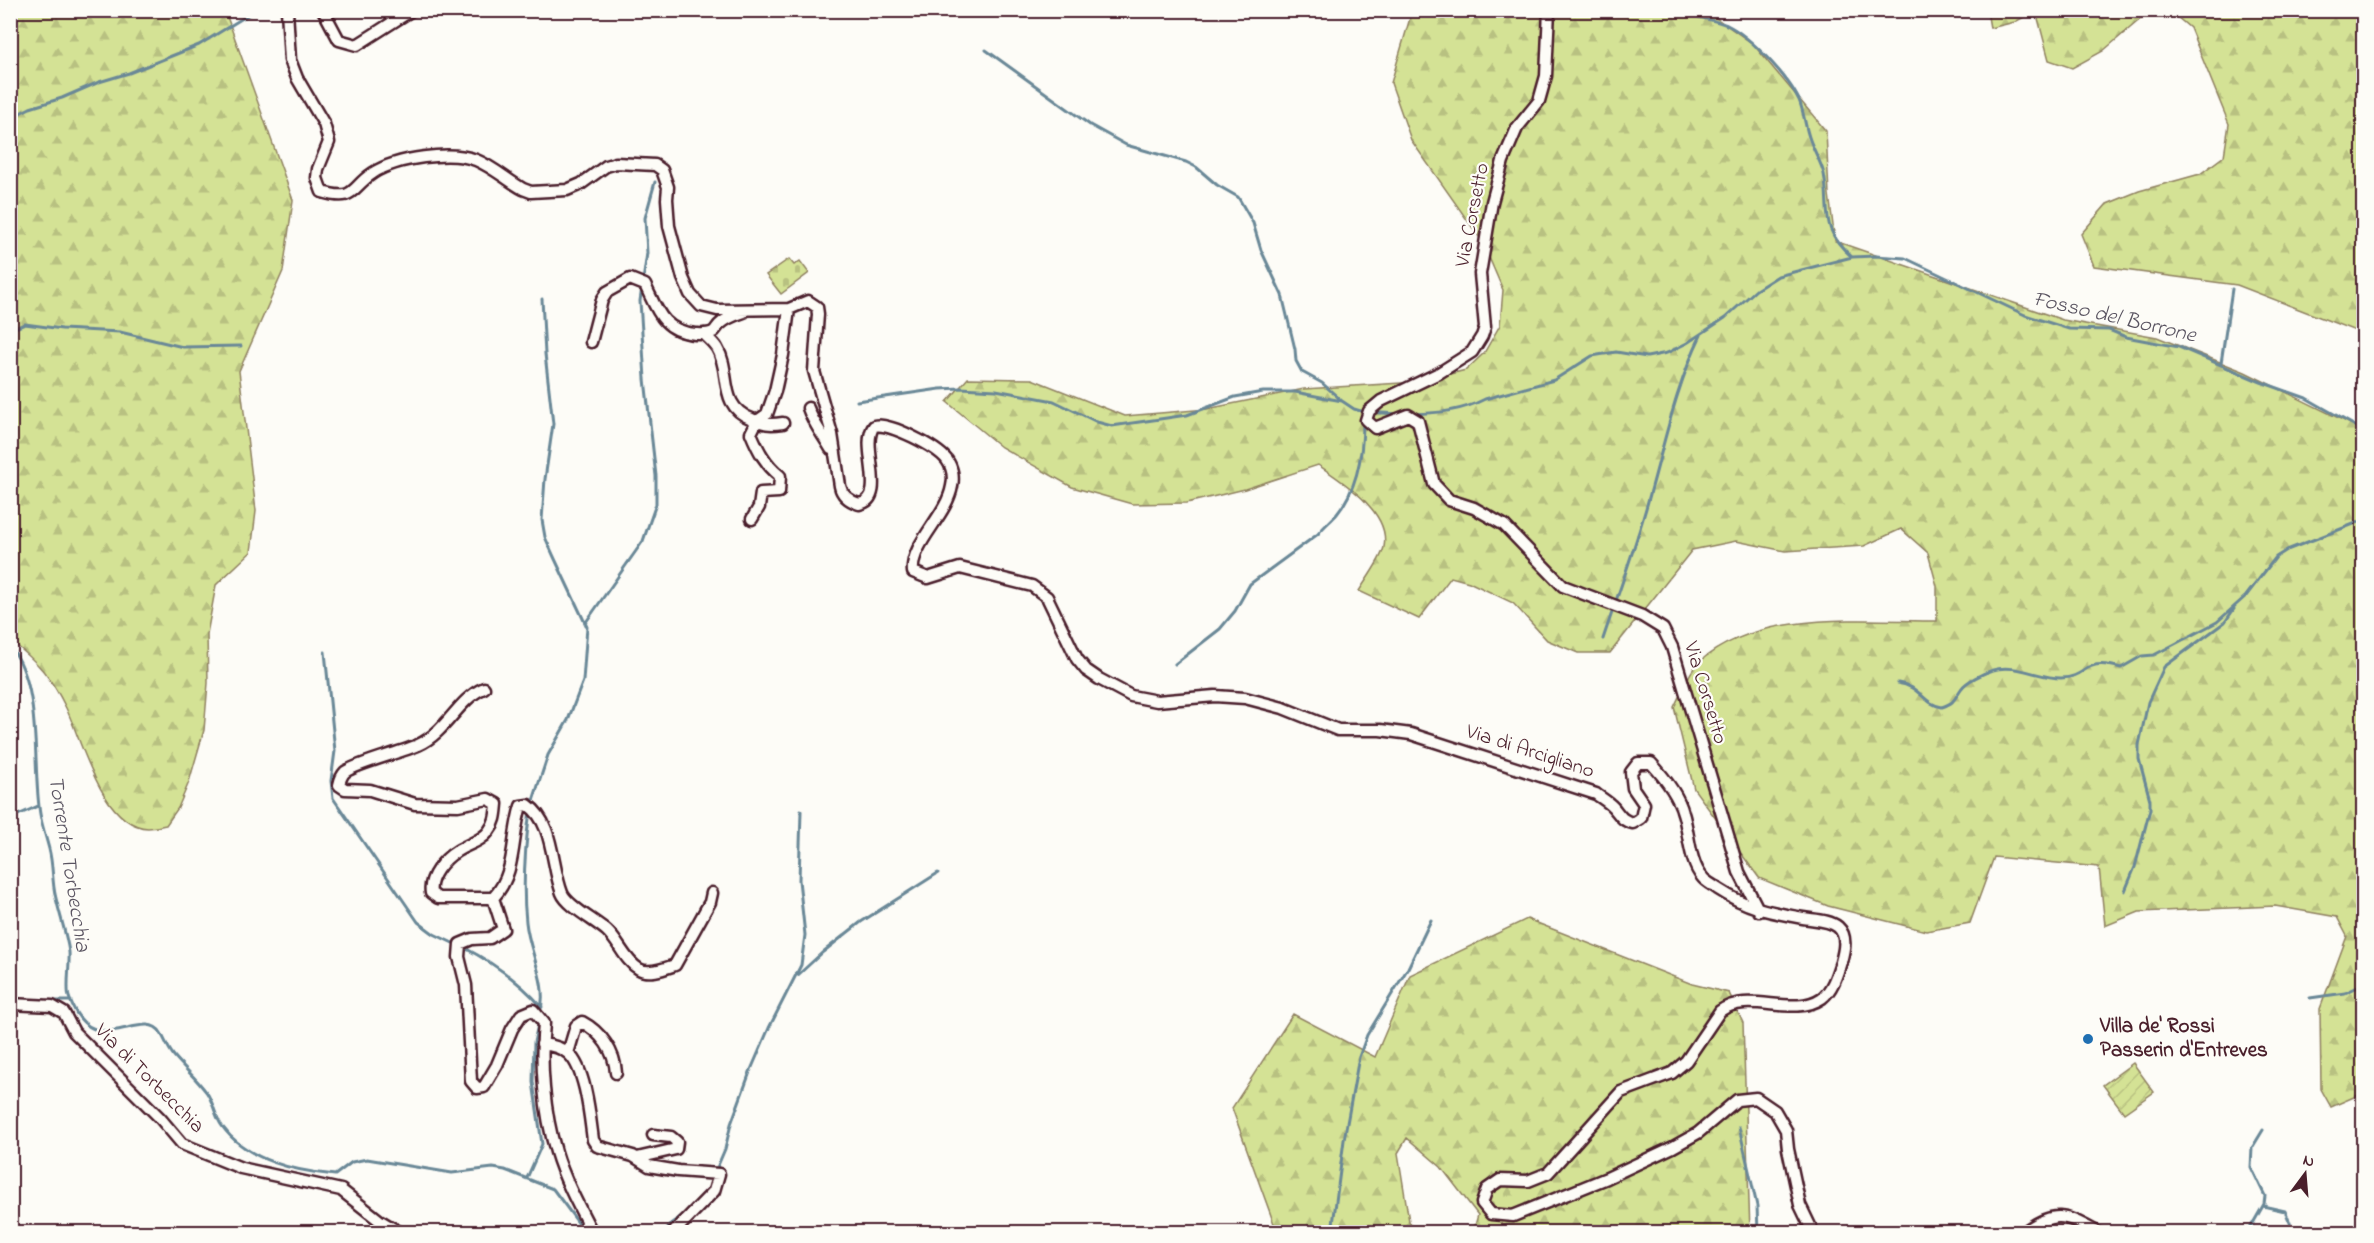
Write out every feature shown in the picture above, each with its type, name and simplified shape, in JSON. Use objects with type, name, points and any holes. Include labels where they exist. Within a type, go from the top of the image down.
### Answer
[{"type":"street","points":[[287,10],[290,60],[297,78],[324,124],[328,142],[318,169],[317,178],[322,192],[339,197],[352,192],[372,173],[395,162],[424,157],[475,159],[531,192],[573,188],[599,170],[616,163],[655,165],[662,170],[668,187],[666,199],[669,226],[683,278],[690,294],[707,309],[789,309],[783,355],[775,391],[767,414],[757,421],[751,433],[758,452],[771,469],[780,476],[781,486],[779,492],[761,493],[759,507],[752,519]]},
{"type":"street","points":[[323,10],[339,40],[354,45],[412,10]]},
{"type":"street","name":"Via Corsetto","points":[[1549,10],[1545,76],[1539,101],[1517,128],[1503,161],[1492,201],[1480,274],[1485,327],[1482,336],[1472,352],[1439,373],[1381,401],[1368,414],[1366,420],[1376,428],[1408,415],[1418,421],[1434,484],[1449,500],[1474,508],[1504,525],[1563,586],[1642,616],[1663,629],[1672,647],[1738,872],[1760,911]]},
{"type":"street","points":[[591,342],[607,292],[630,279],[645,285],[652,304],[664,321],[685,333],[713,332],[729,317],[752,309]]},
{"type":"street","name":"Via di Arcigliano","points":[[789,309],[808,301],[817,307],[814,371],[832,434],[840,489],[848,499],[859,504],[868,501],[873,492],[868,438],[874,426],[890,426],[940,453],[952,470],[952,485],[943,508],[913,558],[912,572],[927,578],[960,568],[1032,586],[1047,597],[1077,659],[1086,670],[1122,692],[1143,700],[1215,696],[1245,698],[1283,708],[1342,730],[1380,730],[1411,734],[1596,794],[1620,817],[1633,823],[1641,818],[1644,804],[1633,788],[1631,772],[1638,763],[1651,763],[1667,781],[1683,812],[1690,848],[1702,878],[1734,900],[1760,911],[1827,922],[1837,926],[1843,934],[1843,956],[1836,979],[1821,999],[1803,1005],[1727,1006],[1720,1011],[1686,1061],[1672,1073],[1622,1092],[1548,1173],[1528,1180],[1500,1180],[1487,1189],[1482,1203],[1491,1214],[1513,1216],[1607,1178],[1673,1147],[1698,1133],[1737,1100],[1756,1098],[1775,1111],[1786,1130],[1800,1205],[1812,1233]]},
{"type":"street","points":[[704,334],[717,348],[724,370],[726,389],[735,408],[743,416],[766,426],[783,423]]},
{"type":"street","points":[[808,408],[814,424],[821,430],[836,457]]},
{"type":"street","points":[[484,688],[470,696],[436,735],[410,748],[350,769],[342,774],[339,785],[345,789],[370,790],[415,804],[458,805],[488,799],[497,804],[496,820],[488,833],[453,854],[435,874],[430,886],[431,893],[438,898],[493,898],[499,892],[510,863],[521,806],[528,805],[537,811],[544,825],[562,895],[607,932],[617,942],[627,958],[640,970],[675,966],[711,902],[712,893]]},
{"type":"street","points":[[493,898],[502,929],[490,938],[472,939],[459,944],[459,957],[466,985],[471,1081],[477,1088],[484,1087],[497,1065],[512,1029],[521,1015],[533,1010],[544,1023],[542,1044],[549,1119],[556,1153],[592,1233]]},
{"type":"street","name":"Via di Torbecchia","points":[[10,1004],[52,1006],[64,1013],[74,1032],[160,1118],[182,1144],[241,1168],[341,1190],[399,1233]]},
{"type":"street","points":[[568,1053],[576,1026],[582,1022],[589,1026],[612,1051],[616,1073]]},
{"type":"street","points":[[542,1044],[568,1053],[574,1061],[587,1096],[594,1144],[600,1148],[637,1158],[645,1164],[656,1167],[719,1174],[714,1191],[674,1233]]},
{"type":"street","points":[[637,1158],[676,1149],[677,1142],[671,1137],[653,1135]]},
{"type":"street","points":[[2024,1233],[2040,1221],[2061,1215],[2097,1233]]},
{"type":"green space","points":[[1987,10],[2035,11],[2015,22],[1990,28]]},
{"type":"green space","points":[[2036,10],[2150,11],[2103,51],[2072,68],[2049,60]]},
{"type":"green space","points":[[10,11],[225,11],[293,200],[283,271],[239,371],[256,511],[251,552],[216,585],[207,634],[208,683],[204,730],[189,782],[178,808],[166,825],[148,828],[132,824],[118,813],[96,780],[55,687],[36,663],[11,641]]},
{"type":"green space","points":[[1412,11],[1706,11],[1753,44],[1826,131],[1829,194],[1835,241],[2063,320],[2157,337],[2245,372],[2363,430],[2363,1093],[2331,1107],[2321,1089],[2320,1009],[2347,936],[2337,917],[2275,906],[2139,912],[2105,926],[2099,867],[1994,857],[1970,923],[1926,931],[1828,906],[1759,878],[1694,789],[1674,707],[1698,663],[1722,646],[1750,634],[1780,626],[1812,622],[1937,621],[1937,586],[1928,553],[1901,529],[1864,546],[1785,551],[1736,541],[1692,550],[1610,653],[1578,653],[1547,640],[1513,603],[1469,582],[1451,577],[1419,619],[1359,591],[1383,552],[1384,534],[1373,510],[1363,499],[1318,465],[1245,489],[1187,503],[1132,504],[1072,487],[1001,447],[947,402],[968,378],[1032,379],[1125,416],[1207,409],[1304,389],[1418,382],[1466,370],[1484,353],[1500,325],[1503,290],[1482,241],[1411,140],[1391,83]]},
{"type":"green space","points":[[2170,11],[2363,11],[2363,334],[2237,285],[2094,266],[2081,234],[2107,204],[2139,191],[2200,174],[2224,156],[2229,124],[2190,28]]},
{"type":"green space","points":[[789,259],[794,265],[800,261],[809,273],[781,294],[766,275]]},
{"type":"green space","points":[[1527,919],[1692,984],[1729,993],[1743,1023],[1750,1232],[1473,1232],[1478,1215],[1441,1167],[1407,1138],[1398,1153],[1409,1221],[1414,1232],[1277,1232],[1232,1108],[1293,1014],[1375,1057],[1410,975]]},
{"type":"green space","points":[[2133,1063],[2154,1092],[2124,1113],[2103,1085]]},
{"type":"waterway","name":"Fosso del Borrone","points":[[1679,10],[1736,30],[1768,58],[1794,91],[1802,109],[1808,135],[1823,170],[1830,227],[1834,237],[1852,257]]},
{"type":"waterway","points":[[10,118],[30,108],[62,98],[199,45],[251,13]]},
{"type":"waterway","points":[[986,50],[1090,125],[1126,145],[1186,162],[1238,197],[1253,223],[1261,250],[1282,295],[1296,361],[1302,372],[1322,383],[1341,400]]},
{"type":"waterway","points":[[586,622],[643,541],[656,504],[656,476],[645,379],[640,301],[647,253],[645,218],[655,182]]},
{"type":"waterway","name":"Fosso del Borrone","points":[[1412,414],[1459,409],[1485,399],[1554,380],[1592,356],[1616,352],[1647,357],[1667,353],[1725,318],[1756,290],[1778,276],[1852,257],[1875,256],[1905,258],[2025,315],[2069,329],[2109,330],[2126,337],[2179,347],[2261,382],[2306,398],[2364,431]]},
{"type":"waterway","points":[[2221,363],[2232,289]]},
{"type":"waterway","points":[[532,804],[548,755],[568,720],[583,681],[587,627],[545,537],[542,520],[553,424],[545,354],[542,299]]},
{"type":"waterway","points":[[10,330],[25,324],[62,329],[120,332],[183,347],[241,346]]},
{"type":"waterway","points":[[1603,639],[1639,531],[1678,394],[1701,335]]},
{"type":"waterway","points":[[857,401],[940,389],[996,390],[1054,401],[1097,422],[1112,426],[1187,415],[1235,397],[1263,392],[1295,392],[1342,401],[1364,412],[1400,414]]},
{"type":"waterway","points":[[1175,664],[1220,629],[1235,611],[1250,584],[1318,534],[1337,514],[1350,493],[1358,470],[1363,421]]},
{"type":"waterway","points":[[1898,683],[1911,688],[1930,702],[1942,707],[1952,702],[1967,683],[1980,675],[2001,668],[2018,669],[2061,678],[2077,675],[2099,664],[2121,668],[2142,656],[2154,655],[2217,622],[2246,596],[2276,557],[2287,550],[2364,520]]},
{"type":"waterway","points":[[2125,891],[2135,867],[2150,809],[2150,800],[2139,759],[2139,745],[2148,702],[2164,667],[2225,622],[2234,609]]},
{"type":"waterway","name":"Torrente Torbecchia","points":[[10,646],[20,663],[32,704],[40,814],[69,952],[68,993],[79,1017],[91,1027],[104,1031],[143,1025],[153,1026],[161,1033],[174,1056],[207,1093],[222,1126],[232,1138],[258,1156],[304,1171],[335,1175],[352,1162],[367,1159],[452,1173],[493,1168],[505,1170],[553,1189],[585,1232]]},
{"type":"waterway","points":[[325,652],[335,751],[331,781],[333,798],[418,922],[434,934],[457,945]]},
{"type":"waterway","points":[[10,809],[18,815],[38,806]]},
{"type":"waterway","points":[[530,810],[524,894],[528,934],[542,991],[540,1013]]},
{"type":"waterway","points":[[716,1170],[750,1072],[801,965],[805,935],[799,880],[801,811]]},
{"type":"waterway","points":[[798,975],[861,922],[938,873]]},
{"type":"waterway","points":[[1332,1232],[1344,1140],[1359,1057],[1367,1035],[1408,968],[1431,920]]},
{"type":"waterway","points":[[463,947],[506,973],[542,1007]]},
{"type":"waterway","points":[[2310,998],[2345,993],[2364,984]]},
{"type":"waterway","points":[[49,1001],[71,1001]]},
{"type":"waterway","points":[[527,1178],[542,1144],[533,1082],[534,1042],[539,1020]]},
{"type":"waterway","points":[[1739,1127],[1757,1206],[1758,1232]]},
{"type":"waterway","points":[[2248,1232],[2264,1204],[2265,1196],[2251,1167],[2252,1148],[2263,1130]]},
{"type":"waterway","points":[[2263,1206],[2285,1211],[2294,1232]]},
{"type":"waterway","points":[[666,1232],[669,1225],[690,1210]]},
{"type":"place","name":"Villa de' Rossi Passerin d'Entreves","points":[[2088,1039]]}]
